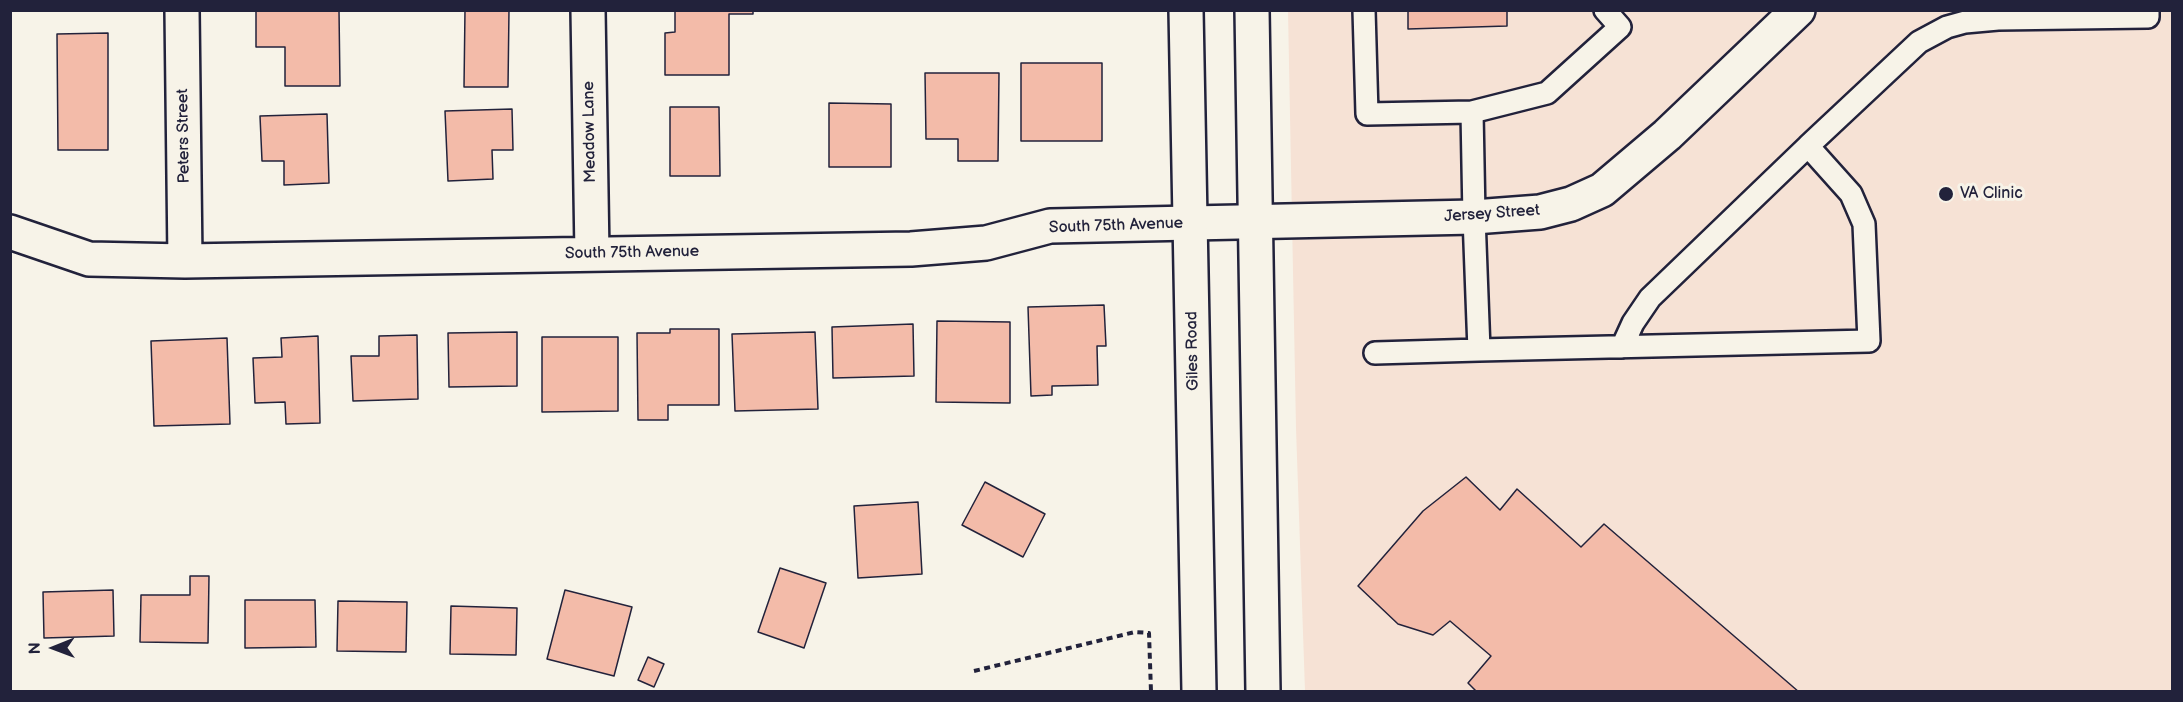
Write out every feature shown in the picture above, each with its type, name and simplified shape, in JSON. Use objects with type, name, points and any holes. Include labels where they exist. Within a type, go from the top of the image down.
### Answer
[{"type":"street","name":"Peters Street","points":[[182,10],[185,261]]},
{"type":"street","name":"Meadow Lane","points":[[588,10],[592,254]]},
{"type":"street","name":"Giles Road","points":[[1186,10],[1199,692]]},
{"type":"street","points":[[1252,10],[1263,692]]},
{"type":"street","name":"Jersey Street","points":[[1256,222],[1474,217],[1540,212],[1572,204],[1602,190],[1667,135],[1798,10]]},
{"type":"street","name":"South 75th Avenue","points":[[10,232],[89,259],[185,261],[911,249],[986,243],[1050,226],[1256,222]]},
{"type":"lane","points":[[1364,10],[1367,114],[1472,112],[1547,93],[1620,27],[1605,10]]},
{"type":"lane","points":[[1622,347],[1633,323],[1650,298],[1919,42],[1947,27],[1965,22],[1998,19],[2148,17],[2148,10]]},
{"type":"lane","points":[[1472,112],[1479,350]]},
{"type":"lane","points":[[1375,353],[1869,341],[1864,224],[1851,194],[1808,146]]},
{"type":"path","points":[[974,671],[1136,632],[1149,633],[1151,692]]},
{"type":"shaded area","points":[[1288,11],[2172,11],[2172,691],[1305,691],[1296,428]]},
{"type":"building","points":[[256,10],[339,10],[340,86],[285,86],[285,47],[256,47]]},
{"type":"building","points":[[465,10],[509,10],[508,87],[464,87]]},
{"type":"building","points":[[675,10],[753,10],[753,14],[729,14],[729,75],[665,75],[665,33],[675,32]]},
{"type":"building","points":[[1408,10],[1507,10],[1507,26],[1408,29]]},
{"type":"building","points":[[108,33],[108,150],[58,150],[57,34]]},
{"type":"building","points":[[1021,63],[1102,63],[1102,141],[1021,141]]},
{"type":"building","points":[[925,73],[999,73],[998,161],[958,161],[958,139],[926,139]]},
{"type":"building","points":[[829,103],[891,104],[891,167],[829,167]]},
{"type":"building","points":[[670,107],[719,107],[720,176],[670,176]]},
{"type":"building","points":[[512,109],[513,150],[492,150],[493,179],[448,181],[445,111]]},
{"type":"building","points":[[327,114],[329,183],[284,185],[284,161],[262,161],[260,116]]},
{"type":"building","points":[[1104,305],[1106,346],[1097,346],[1098,385],[1052,386],[1052,395],[1031,396],[1028,307]]},
{"type":"building","points":[[937,321],[1010,322],[1010,403],[936,402]]},
{"type":"building","points":[[913,324],[914,376],[833,378],[832,327]]},
{"type":"building","points":[[670,329],[719,329],[719,405],[668,405],[668,420],[638,420],[637,333],[670,333]]},
{"type":"building","points":[[517,332],[517,386],[449,387],[448,333]]},
{"type":"building","points":[[815,332],[818,409],[735,411],[732,334]]},
{"type":"building","points":[[417,335],[418,399],[353,401],[351,356],[379,356],[379,336]]},
{"type":"building","points":[[318,336],[320,423],[286,424],[285,402],[255,403],[253,358],[282,357],[281,338]]},
{"type":"building","points":[[542,337],[618,337],[618,411],[542,412]]},
{"type":"building","points":[[227,338],[230,424],[154,426],[151,341]]},
{"type":"building","points":[[1466,477],[1500,510],[1517,489],[1581,547],[1604,524],[1799,692],[1477,692],[1468,683],[1491,656],[1450,621],[1433,635],[1398,624],[1358,586],[1423,511]]},
{"type":"building","points":[[985,482],[1045,514],[1023,557],[962,525]]},
{"type":"building","points":[[918,502],[922,574],[858,578],[854,506]]},
{"type":"building","points":[[780,568],[826,583],[804,648],[758,632]]},
{"type":"building","points":[[190,576],[209,576],[208,643],[140,642],[141,595],[190,595]]},
{"type":"building","points":[[113,590],[114,636],[44,638],[43,592]]},
{"type":"building","points":[[565,590],[632,607],[614,676],[547,659]]},
{"type":"building","points":[[245,600],[315,600],[316,647],[245,648]]},
{"type":"building","points":[[338,601],[407,602],[406,652],[337,651]]},
{"type":"building","points":[[451,606],[517,608],[516,655],[450,654]]},
{"type":"building","points":[[648,657],[664,664],[654,687],[638,680]]},
{"type":"place","name":"VA Clinic","points":[[1946,194]]}]
